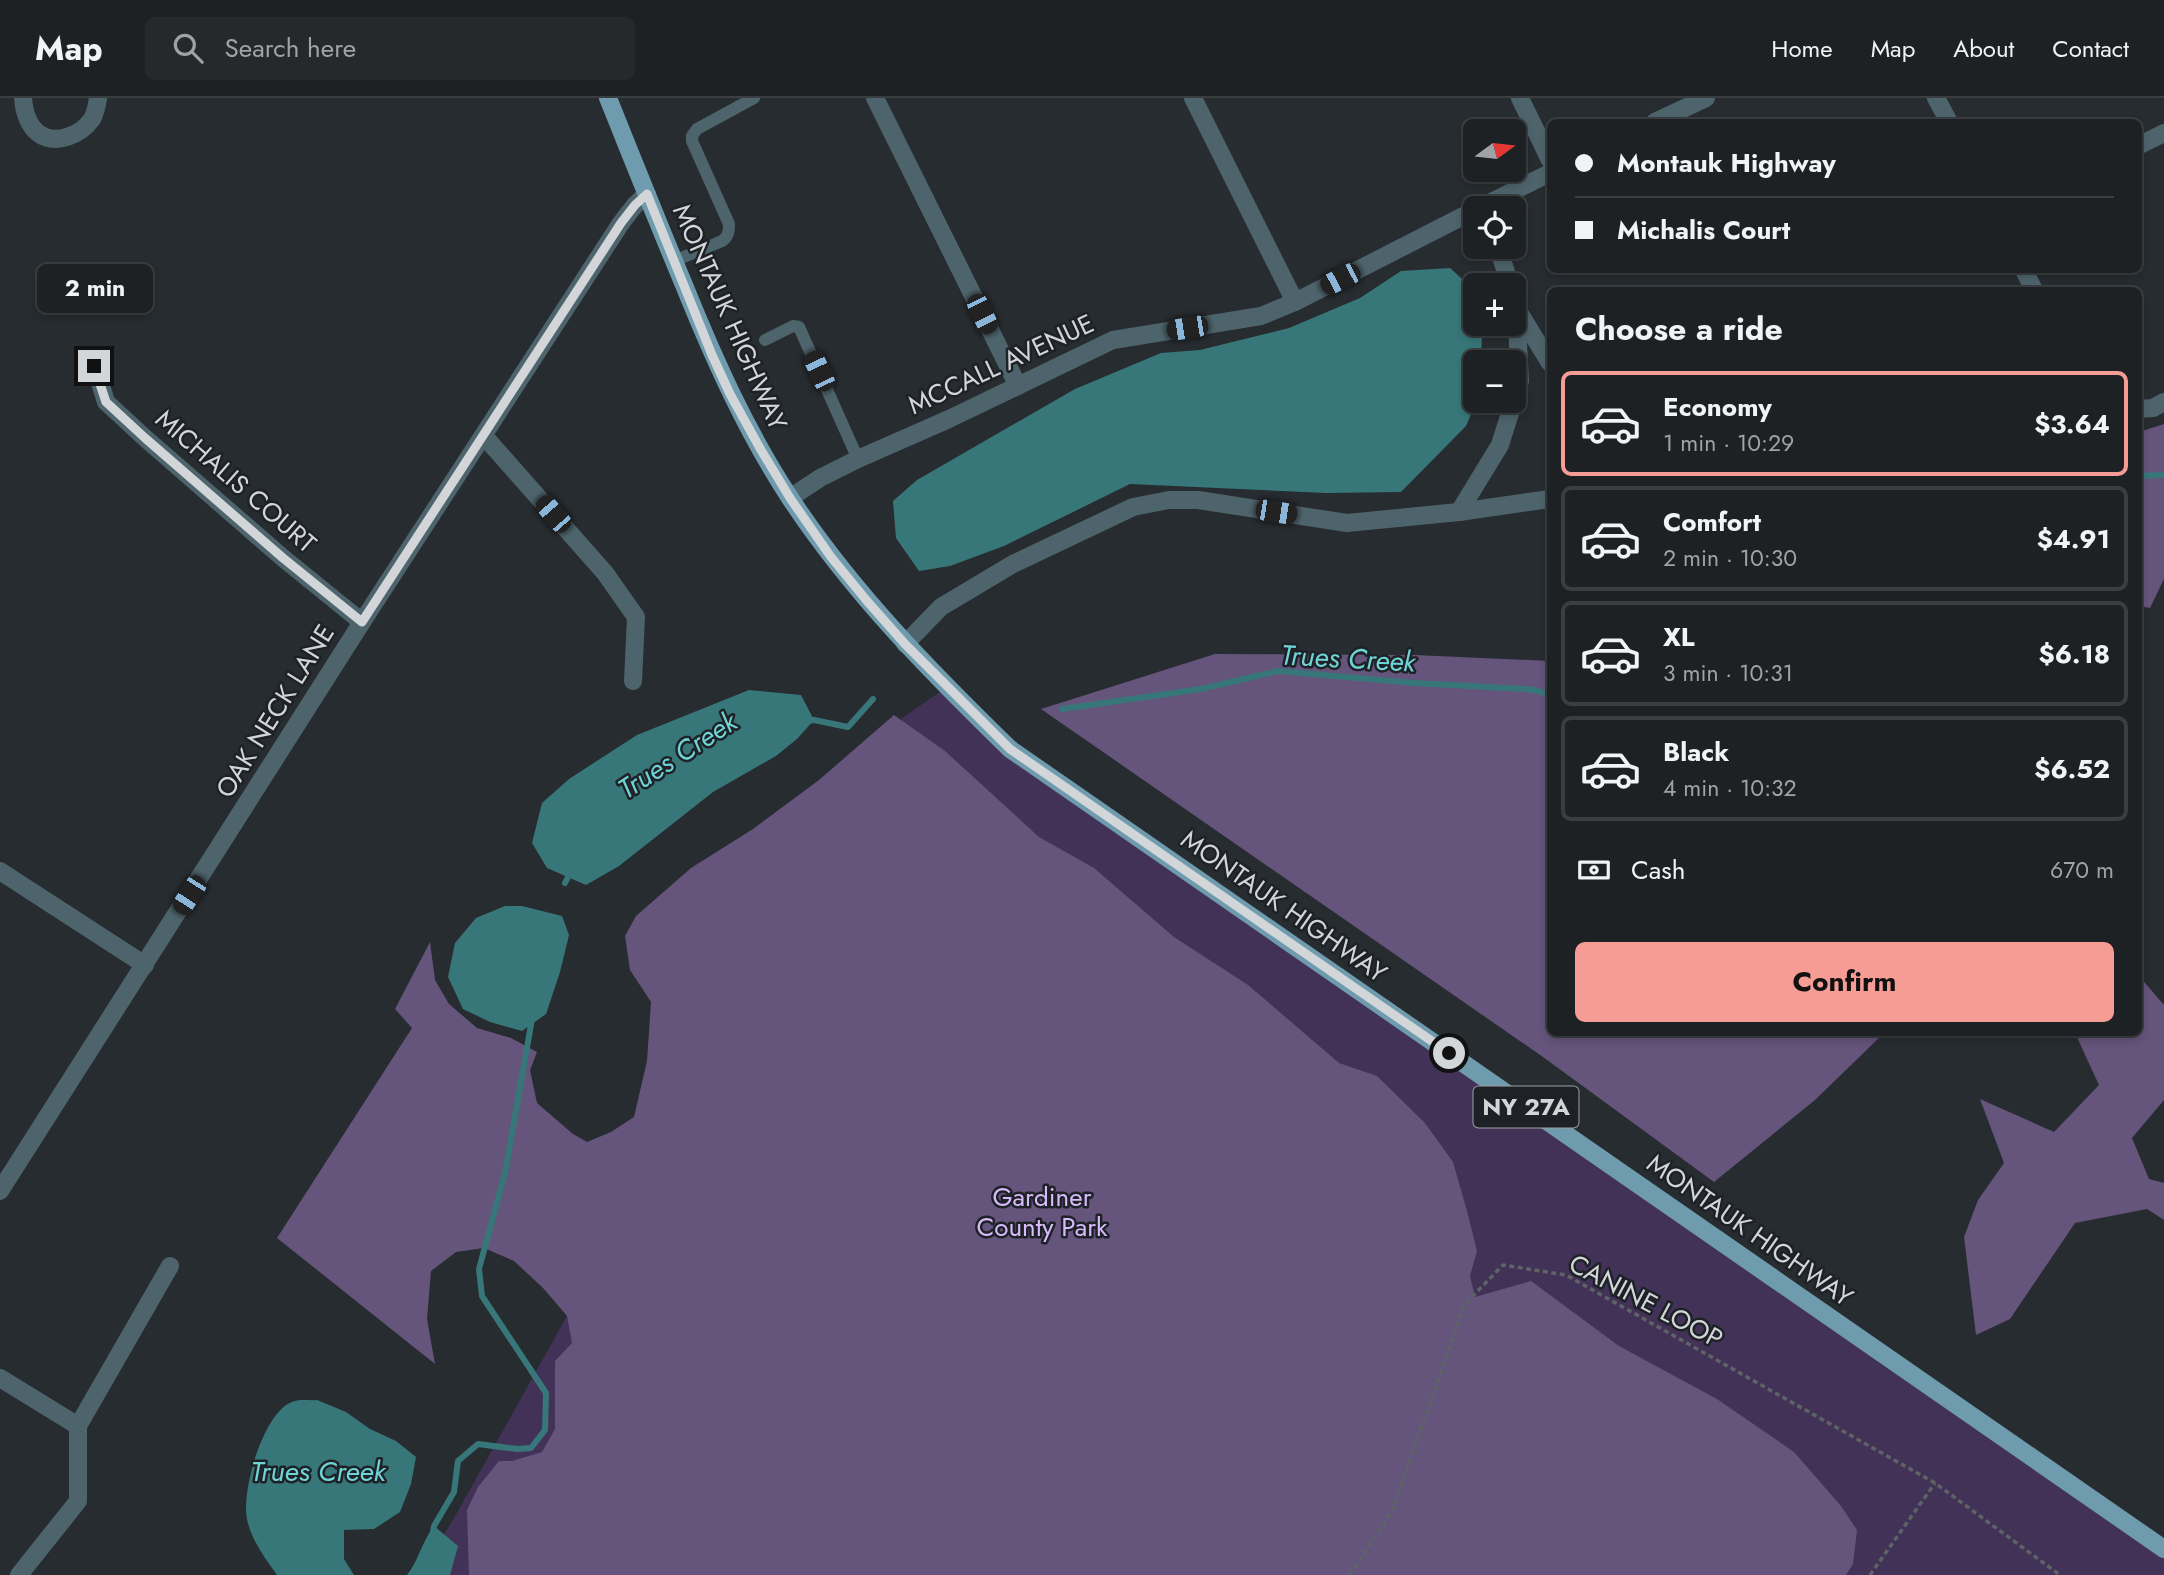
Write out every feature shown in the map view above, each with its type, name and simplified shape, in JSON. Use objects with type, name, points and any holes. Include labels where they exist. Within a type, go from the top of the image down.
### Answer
[{"type":"main road","name":"MONTAUK HIGHWAY","points":[[611,99],[674,261],[730,394],[790,498],[853,585],[905,644],[1010,749],[2164,1549]]},
{"type":"street","points":[[23,98],[26,118],[39,134],[59,139],[78,134],[93,118],[98,98]]},
{"type":"street","points":[[875,98],[1017,386]]},
{"type":"street","points":[[1194,98],[1295,302]]},
{"type":"street","points":[[1520,98],[1547,154]]},
{"type":"street","points":[[1661,119],[1706,98]]},
{"type":"street","points":[[1937,98],[1948,119]]},
{"type":"street","points":[[2142,144],[2164,133]]},
{"type":"street","name":"MCCALL AVENUE","points":[[1505,196],[1547,175]]},
{"type":"street","name":"OAK NECK LANE","points":[[0,1191],[362,622],[621,223],[647,194]]},
{"type":"street","name":"MCCALL AVENUE","points":[[790,498],[820,478],[858,459],[1113,340],[1261,316],[1295,302],[1463,218]]},
{"type":"street","points":[[1526,322],[1547,358]]},
{"type":"street","points":[[1459,512],[1500,445],[1520,381],[1517,336]]},
{"type":"street","name":"MICHALIS COURT","points":[[94,366],[106,402],[283,558],[362,622]]},
{"type":"street","points":[[484,436],[605,573],[636,617],[633,681]]},
{"type":"street","points":[[905,644],[941,607],[965,592],[1013,564],[1133,507],[1170,500],[1198,500],[1347,523],[1459,512],[1547,499]]},
{"type":"street","points":[[0,871],[145,965]]},
{"type":"street","points":[[19,1575],[78,1500],[78,1426],[170,1266]]},
{"type":"street","points":[[0,1378],[78,1426]]},
{"type":"lane","points":[[674,261],[722,240],[727,237],[729,230],[729,224],[692,136],[696,129],[754,98]]},
{"type":"lane","points":[[765,340],[793,326],[799,327],[858,459]]},
{"type":"path","name":"CANINE LOOP","points":[[1350,1575],[1392,1512],[1465,1304],[1503,1265],[1566,1275],[1935,1483],[2060,1575]]},
{"type":"path","points":[[1870,1575],[1935,1483]]},
{"type":"green space","points":[[2164,424],[2164,579],[2150,608],[2142,607],[2142,431]]},
{"type":"green space","points":[[1215,654],[1415,655],[1547,661],[1547,1036],[1881,1036],[1815,1100],[1714,1182],[1543,1057],[1041,709]]},
{"type":"green space","name":"Gardiner County Park","points":[[947,687],[1016,753],[2164,1549],[2164,1575],[419,1575],[454,1518],[902,718]]},
{"type":"green space","name":"Gardiner County Park","points":[[894,715],[945,751],[1039,837],[1094,868],[1174,937],[1248,985],[1339,1063],[1377,1076],[1425,1123],[1453,1162],[1477,1251],[1470,1276],[1475,1297],[1531,1281],[1619,1346],[1717,1399],[1794,1452],[1841,1506],[1857,1530],[1853,1564],[1846,1575],[469,1575],[467,1510],[478,1487],[499,1461],[512,1461],[542,1452],[555,1429],[555,1361],[572,1343],[567,1316],[543,1288],[514,1261],[484,1248],[456,1252],[431,1271],[427,1319],[435,1364],[277,1238],[412,1028],[395,1009],[430,942],[435,980],[449,1004],[477,1028],[511,1038],[537,1052],[530,1070],[537,1103],[573,1134],[587,1142],[611,1132],[634,1117],[647,1061],[651,1002],[630,970],[625,936],[636,916],[691,868],[753,829],[819,780]]},
{"type":"green space","points":[[2142,979],[2164,1005],[2164,1100],[2132,1138],[2149,1179],[2164,1183],[2164,1220],[2147,1209],[2075,1223],[2010,1319],[1976,1335],[1964,1237],[1978,1200],[2004,1163],[1980,1099],[2054,1132],[2099,1085],[2076,1036],[2142,1036]]},
{"type":"water","points":[[1450,268],[1463,280],[1463,336],[1482,336],[1481,350],[1463,350],[1463,413],[1472,413],[1466,426],[1401,492],[1326,493],[1130,484],[1004,546],[950,566],[919,571],[896,538],[893,501],[917,480],[1075,389],[1161,353],[1200,350],[1289,328],[1360,298],[1401,271]]},
{"type":"water","points":[[749,690],[801,695],[814,720],[797,739],[776,756],[713,792],[619,866],[586,885],[547,868],[532,843],[542,803],[569,779],[637,735]]},
{"type":"water","points":[[505,906],[522,906],[562,916],[569,935],[546,1014],[522,1031],[490,1022],[463,1009],[448,977],[455,943],[476,918]]},
{"type":"water","name":"Trues Creek","points":[[298,1400],[317,1400],[346,1412],[370,1429],[396,1441],[416,1457],[411,1484],[400,1512],[374,1529],[344,1530],[344,1559],[354,1575],[277,1575],[255,1541],[247,1519],[251,1471],[265,1434],[284,1407]]},
{"type":"water","name":"Trues Creek","points":[[434,1526],[458,1546],[450,1575],[407,1575],[426,1538]]},
{"type":"waterway","name":"Trues Creek","points":[[2142,476],[2164,475]]},
{"type":"waterway","name":"Trues Creek","points":[[1062,709],[1201,689],[1278,671],[1414,683],[1528,689],[1547,693]]},
{"type":"waterway","name":"Trues Creek","points":[[808,721],[848,727],[873,699]]},
{"type":"waterway","name":"Trues Creek","points":[[565,883],[572,869]]},
{"type":"waterway","name":"Trues Creek","points":[[433,1532],[454,1492],[458,1461],[478,1444],[531,1448],[545,1430],[546,1393],[482,1296],[479,1269],[505,1173],[532,1019]]},
{"type":"route","points":[[94,366],[106,402],[283,558],[362,622],[621,223],[647,194],[712,355],[761,450],[831,557],[905,644],[1010,749],[1449,1053]]}]
